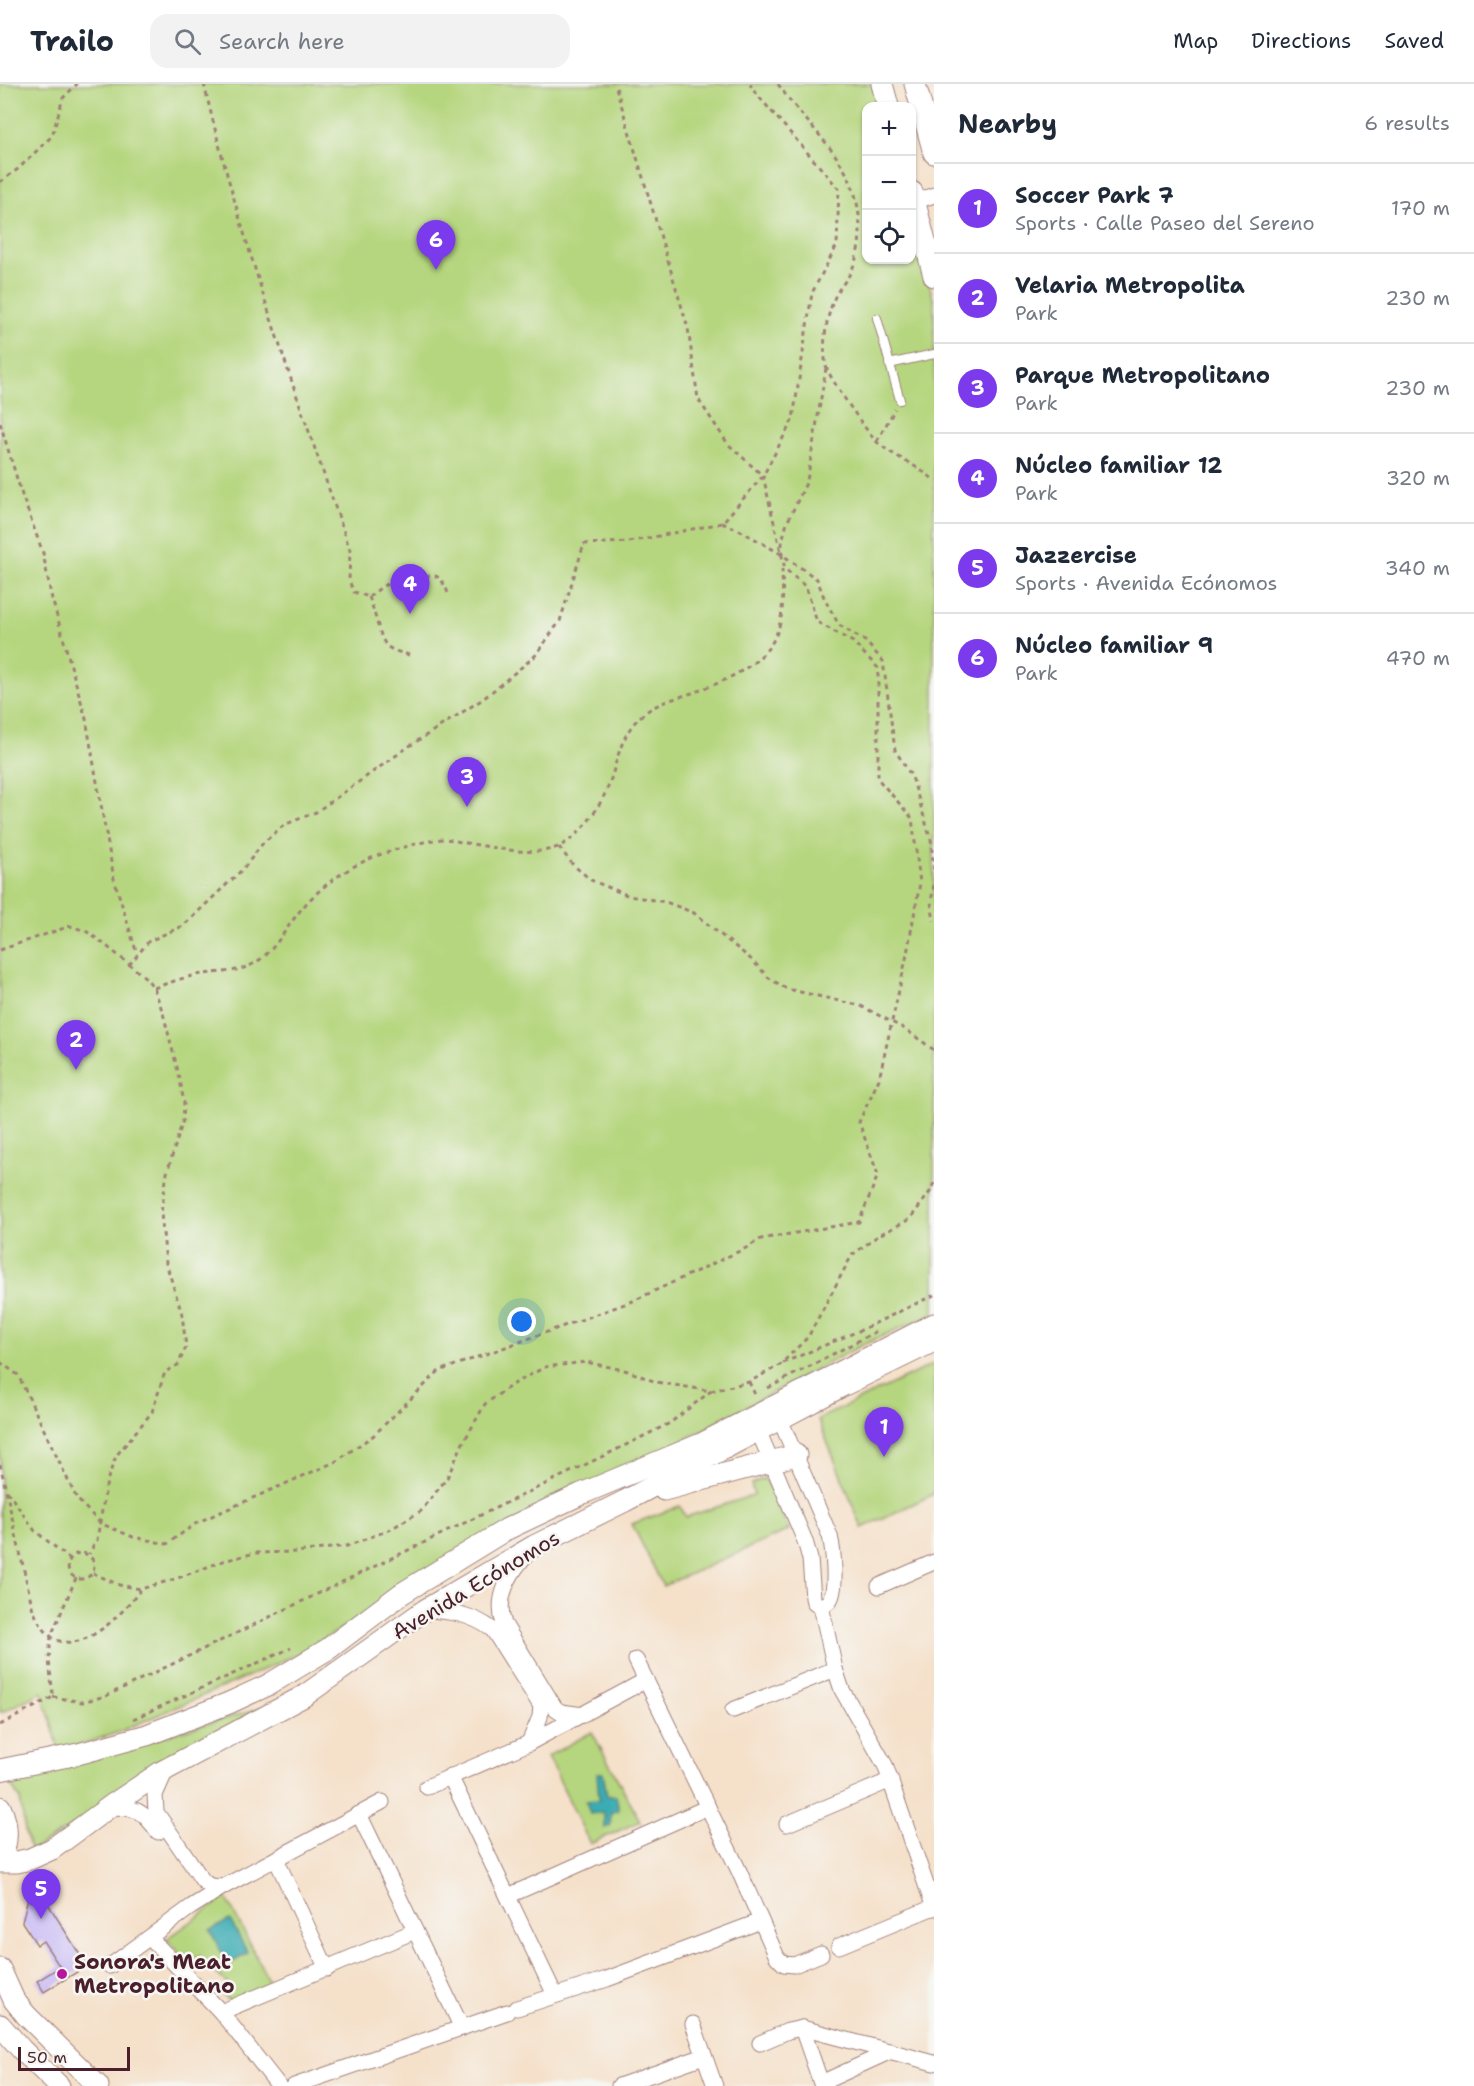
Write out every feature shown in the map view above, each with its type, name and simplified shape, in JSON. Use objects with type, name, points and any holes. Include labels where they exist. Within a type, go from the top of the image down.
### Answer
[{"type":"street","points":[[882,84],[887,102]]},
{"type":"street","points":[[915,84],[934,153]]},
{"type":"street","points":[[920,197],[934,276]]},
{"type":"street","name":"Avenida Ecónomos","points":[[0,1862],[30,1859],[52,1849],[109,1807],[167,1769],[304,1696],[424,1610],[534,1546],[626,1501],[755,1424],[934,1324]]},
{"type":"street","name":"Avenida Ecónomos","points":[[777,1412],[842,1386],[934,1341]]},
{"type":"street","points":[[777,1412],[826,1527],[833,1551],[833,1592],[830,1601],[821,1606]]},
{"type":"street","points":[[755,1424],[805,1541],[810,1559],[813,1598],[814,1602],[821,1606],[835,1670],[842,1690],[885,1765],[929,1875],[934,1907],[839,1946]]},
{"type":"street","name":"Avenida Ecónomos","points":[[0,1770],[78,1754],[147,1735],[229,1703],[268,1685],[317,1656],[401,1594],[468,1551],[507,1530],[595,1488],[755,1424]]},
{"type":"street","points":[[626,1501],[796,1455]]},
{"type":"street","points":[[595,1488],[606,1510]]},
{"type":"street","points":[[534,1546],[520,1561],[508,1580],[500,1614],[549,1702],[561,1712],[583,1715]]},
{"type":"street","points":[[879,1586],[933,1564]]},
{"type":"street","points":[[424,1610],[462,1613],[494,1630],[541,1706],[540,1717],[529,1743]]},
{"type":"street","points":[[317,1656],[332,1678]]},
{"type":"street","points":[[636,1660],[708,1807],[777,1957],[784,1964],[794,1965],[820,1954]]},
{"type":"street","points":[[733,1710],[835,1670]]},
{"type":"street","points":[[428,1787],[529,1743],[646,1680]]},
{"type":"street","points":[[167,1769],[157,1787],[156,1812],[203,1881],[210,1886],[223,1887]]},
{"type":"street","points":[[450,1776],[555,1995]]},
{"type":"street","points":[[787,1824],[891,1780]]},
{"type":"street","points":[[111,1966],[223,1887],[382,1802]]},
{"type":"street","points":[[0,1807],[8,1832],[6,1848],[0,1862]]},
{"type":"street","points":[[109,1807],[135,1809],[149,1818],[195,1887],[192,1907]]},
{"type":"street","points":[[508,1896],[708,1807]]},
{"type":"street","points":[[359,1814],[462,2028]]},
{"type":"street","points":[[276,1859],[327,1969]]},
{"type":"street","points":[[294,2086],[607,1979],[761,1921]]},
{"type":"street","points":[[221,2012],[415,1931]]},
{"type":"street","points":[[150,1938],[221,2012],[279,2086]]},
{"type":"street","points":[[0,1969],[14,2000],[26,2015],[98,2086]]},
{"type":"street","points":[[693,2024],[715,2086]]},
{"type":"street","points":[[0,2025],[21,2050],[58,2086]]},
{"type":"street","points":[[760,2043],[788,2031],[802,2028],[934,2063]]},
{"type":"street","points":[[802,2028],[821,2085],[891,2051]]},
{"type":"street","points":[[619,2086],[704,2056]]},
{"type":"lane","points":[[876,318],[900,400]]},
{"type":"lane","points":[[889,364],[934,354]]},
{"type":"path","points":[[0,182],[18,169],[52,136],[63,98],[77,84]]},
{"type":"path","points":[[204,84],[214,128],[268,312],[350,550],[349,581],[354,592],[369,597],[377,617],[380,637],[387,647],[409,655]]},
{"type":"path","points":[[615,84],[688,328],[698,399],[728,444],[763,476],[782,555]]},
{"type":"path","points":[[722,523],[763,476],[793,419],[812,293],[837,245],[839,189],[750,84]]},
{"type":"path","points":[[154,988],[180,978],[240,970],[255,962],[272,950],[312,898],[346,871],[374,856],[412,845],[446,839],[516,851],[537,851],[559,847],[575,836],[595,812],[608,786],[619,748],[637,720],[650,709],[668,700],[692,693],[735,674],[759,658],[769,647],[779,630],[783,609],[782,541],[787,523],[807,481],[826,368],[825,328],[834,297],[851,272],[860,243],[858,208],[844,167],[778,84]]},
{"type":"path","points":[[826,368],[876,441],[934,480]]},
{"type":"path","points":[[876,441],[900,400]]},
{"type":"path","points":[[0,423],[43,553],[51,595],[86,719],[114,879],[137,954]]},
{"type":"path","points":[[129,965],[149,941],[183,926],[244,868],[263,843],[285,825],[316,812],[411,745],[483,699],[535,656],[560,621],[584,544],[629,542],[722,523],[741,531],[782,555],[817,579],[825,600],[839,625],[866,641],[883,661],[895,750],[912,777],[932,840],[934,870]]},
{"type":"path","points":[[0,1362],[18,1375],[76,1499],[100,1523],[133,1536],[166,1544],[198,1522],[335,1462],[374,1435],[439,1371],[633,1301],[761,1239],[859,1222],[878,1175],[859,1122],[879,1079],[920,883],[912,818],[878,779],[878,668],[853,642],[817,622],[806,587],[785,569],[782,562]]},
{"type":"path","points":[[369,597],[389,583],[394,582],[405,586],[433,575],[443,581],[448,593]]},
{"type":"path","points":[[559,847],[573,865],[591,880],[629,896],[666,902],[694,913],[752,960],[769,978],[787,989],[861,1006],[905,1029],[934,1050]]},
{"type":"path","points":[[934,885],[931,902],[934,921]]},
{"type":"path","points":[[0,950],[70,926],[86,931],[146,978],[154,988],[163,1013],[180,1078],[184,1104],[183,1120],[167,1173],[161,1213],[166,1263],[182,1314],[186,1347],[178,1365],[165,1372],[152,1412],[116,1456],[107,1481],[97,1540],[89,1554]]},
{"type":"path","points":[[780,1365],[808,1337],[852,1255],[879,1235],[910,1219],[934,1183]]},
{"type":"path","points":[[93,1573],[119,1585],[141,1589],[223,1561],[255,1553],[297,1552],[347,1546],[389,1530],[421,1510],[447,1478],[485,1404],[512,1384],[545,1367],[586,1362],[628,1371],[656,1382],[711,1391],[749,1382],[780,1365],[934,1295]]},
{"type":"path","points":[[0,1725],[52,1697],[82,1702],[106,1696],[670,1423],[711,1391]]},
{"type":"path","points":[[0,1464],[33,1610],[41,1626],[51,1636],[62,1642],[81,1641],[103,1628],[132,1601],[141,1589]]},
{"type":"path","points":[[6,1490],[35,1531],[70,1559]]},
{"type":"path","points":[[76,1553],[89,1554],[95,1565],[93,1573],[86,1579],[76,1578],[69,1572],[70,1559],[76,1553]]},
{"type":"path","points":[[52,1697],[49,1660],[51,1636],[76,1578]]},
{"type":"green space","points":[[0,84],[873,84],[877,102],[862,102],[862,264],[916,264],[916,240],[934,301],[934,1313],[860,1346],[663,1451],[310,1648],[116,1733],[60,1752],[42,1692],[0,1713]]},
{"type":"green space","points":[[934,1364],[934,1494],[862,1528],[818,1419]]},
{"type":"green space","points":[[765,1478],[789,1530],[663,1586],[632,1524],[680,1506],[686,1517],[754,1495],[751,1484]]},
{"type":"green space","points":[[269,1706],[31,1851],[20,1799],[3,1773],[127,1747]]},
{"type":"green space","points":[[592,1732],[640,1821],[590,1844],[548,1756]]},
{"type":"green space","points":[[226,1897],[270,1984],[230,2002],[223,1995],[231,1988],[200,1956],[188,1963],[167,1939]]},
{"type":"water","points":[[597,1773],[603,1773],[607,1796],[616,1796],[619,1810],[611,1812],[610,1826],[604,1828],[604,1812],[590,1814],[586,1801],[599,1800]]},
{"type":"water","points":[[230,1920],[248,1953],[228,1965],[210,1930]]},
{"type":"building","points":[[40,1891],[87,1966],[44,1992],[37,1981],[60,1967],[43,1941],[37,1945],[22,1922],[28,1898]]},
{"type":"place","name":"Núcleo familiar 9","points":[[436,270]]},
{"type":"place","name":"Núcleo familiar 12","points":[[410,614]]},
{"type":"place","name":"Parque Metropolitano","points":[[467,807]]},
{"type":"place","name":"Velaria Metropolita","points":[[76,1070]]},
{"type":"place","name":"Soccer Park 7","points":[[884,1457]]},
{"type":"place","name":"Jazzercise","points":[[41,1919]]},
{"type":"place","name":"Sonora's Meat Metropolitano","points":[[62,1974]]}]
